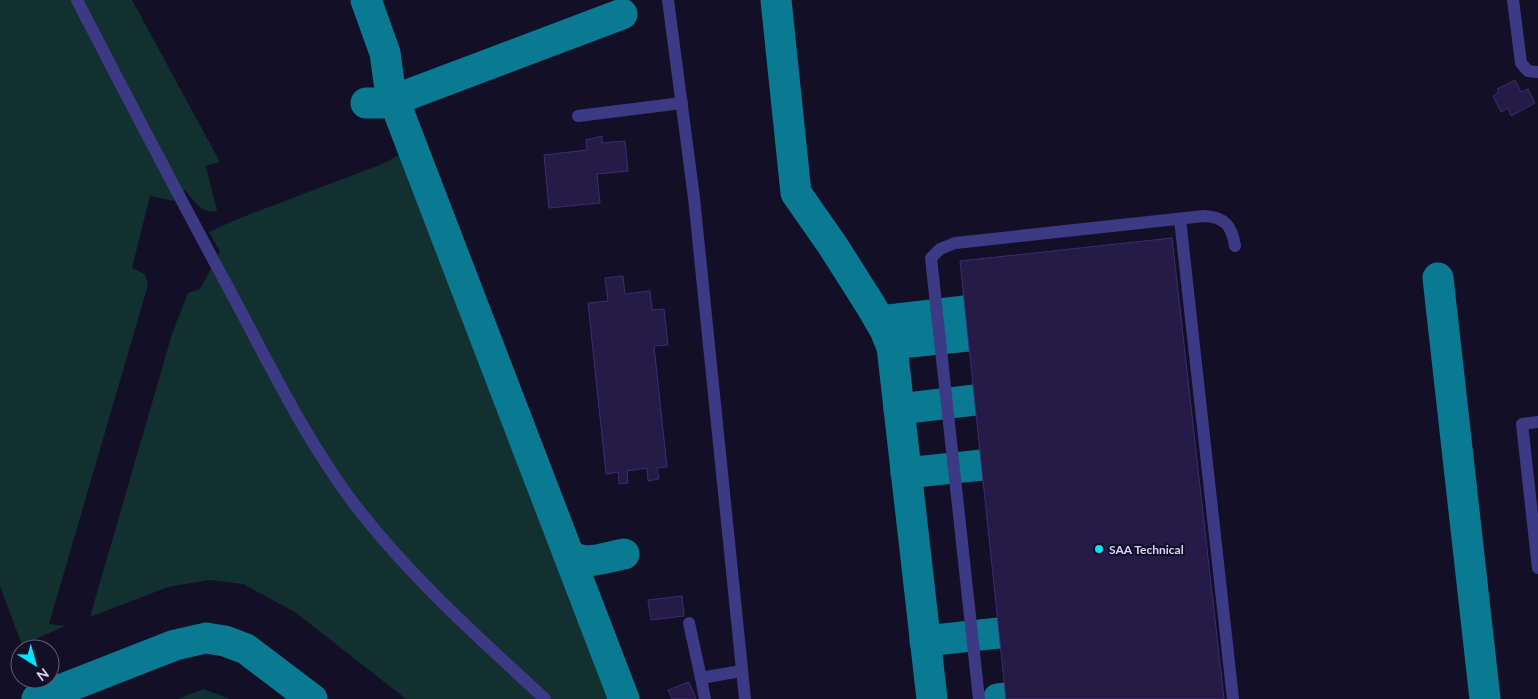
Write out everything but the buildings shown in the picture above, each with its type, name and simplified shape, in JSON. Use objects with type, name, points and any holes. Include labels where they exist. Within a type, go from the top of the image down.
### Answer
[{"type":"lane","points":[[77,0],[287,399],[333,474],[376,532],[415,576],[545,699]]},
{"type":"lane","points":[[668,0],[694,198],[745,699]]},
{"type":"lane","points":[[1513,0],[1521,63],[1528,70],[1538,72]]},
{"type":"lane","points":[[578,116],[682,103]]},
{"type":"lane","points":[[979,699],[931,258],[940,248],[956,243],[1180,219],[1215,217],[1226,221],[1231,229],[1235,246]]},
{"type":"lane","points":[[1180,219],[1233,699]]},
{"type":"lane","points":[[1538,422],[1522,424],[1538,568]]},
{"type":"lane","points":[[690,623],[705,699]]},
{"type":"lane","points":[[702,678],[741,671]]},
{"type":"green space","points":[[0,0],[132,0],[220,162],[206,166],[217,211],[212,212],[202,209],[185,190],[176,194],[174,201],[150,196],[132,268],[145,274],[148,285],[49,624],[65,626],[36,639],[20,639],[0,586]]},
{"type":"green space","points":[[399,155],[610,699],[406,699],[295,612],[243,584],[210,580],[168,587],[90,617],[172,334],[188,293],[200,289],[220,252],[209,232],[235,220],[382,164]]},
{"type":"green space","points":[[203,689],[228,698],[229,699],[178,699]]},
{"type":"taxiway","points":[[366,0],[385,53],[389,82],[394,100],[624,699]]},
{"type":"taxiway","points":[[776,0],[796,193],[833,246],[871,306],[885,330],[892,347],[932,699]]},
{"type":"taxiway","points":[[366,103],[382,103],[394,100],[622,14]]},
{"type":"taxiway","points":[[1438,278],[1485,699]]},
{"type":"taxiway","points":[[880,321],[965,311]]},
{"type":"taxiway","points":[[891,344],[968,336]]},
{"type":"taxiway","points":[[899,409],[975,400]]},
{"type":"taxiway","points":[[906,473],[982,465]]},
{"type":"taxiway","points":[[568,553],[580,560],[587,561],[624,554]]},
{"type":"taxiway","points":[[925,641],[999,633]]},
{"type":"taxiway","points":[[37,699],[175,645],[206,638],[225,641],[246,649],[312,699]]},
{"type":"taxiway","points":[[998,699],[1006,698]]},
{"type":"place","name":"SAA Technical","points":[[1099,549]]}]
